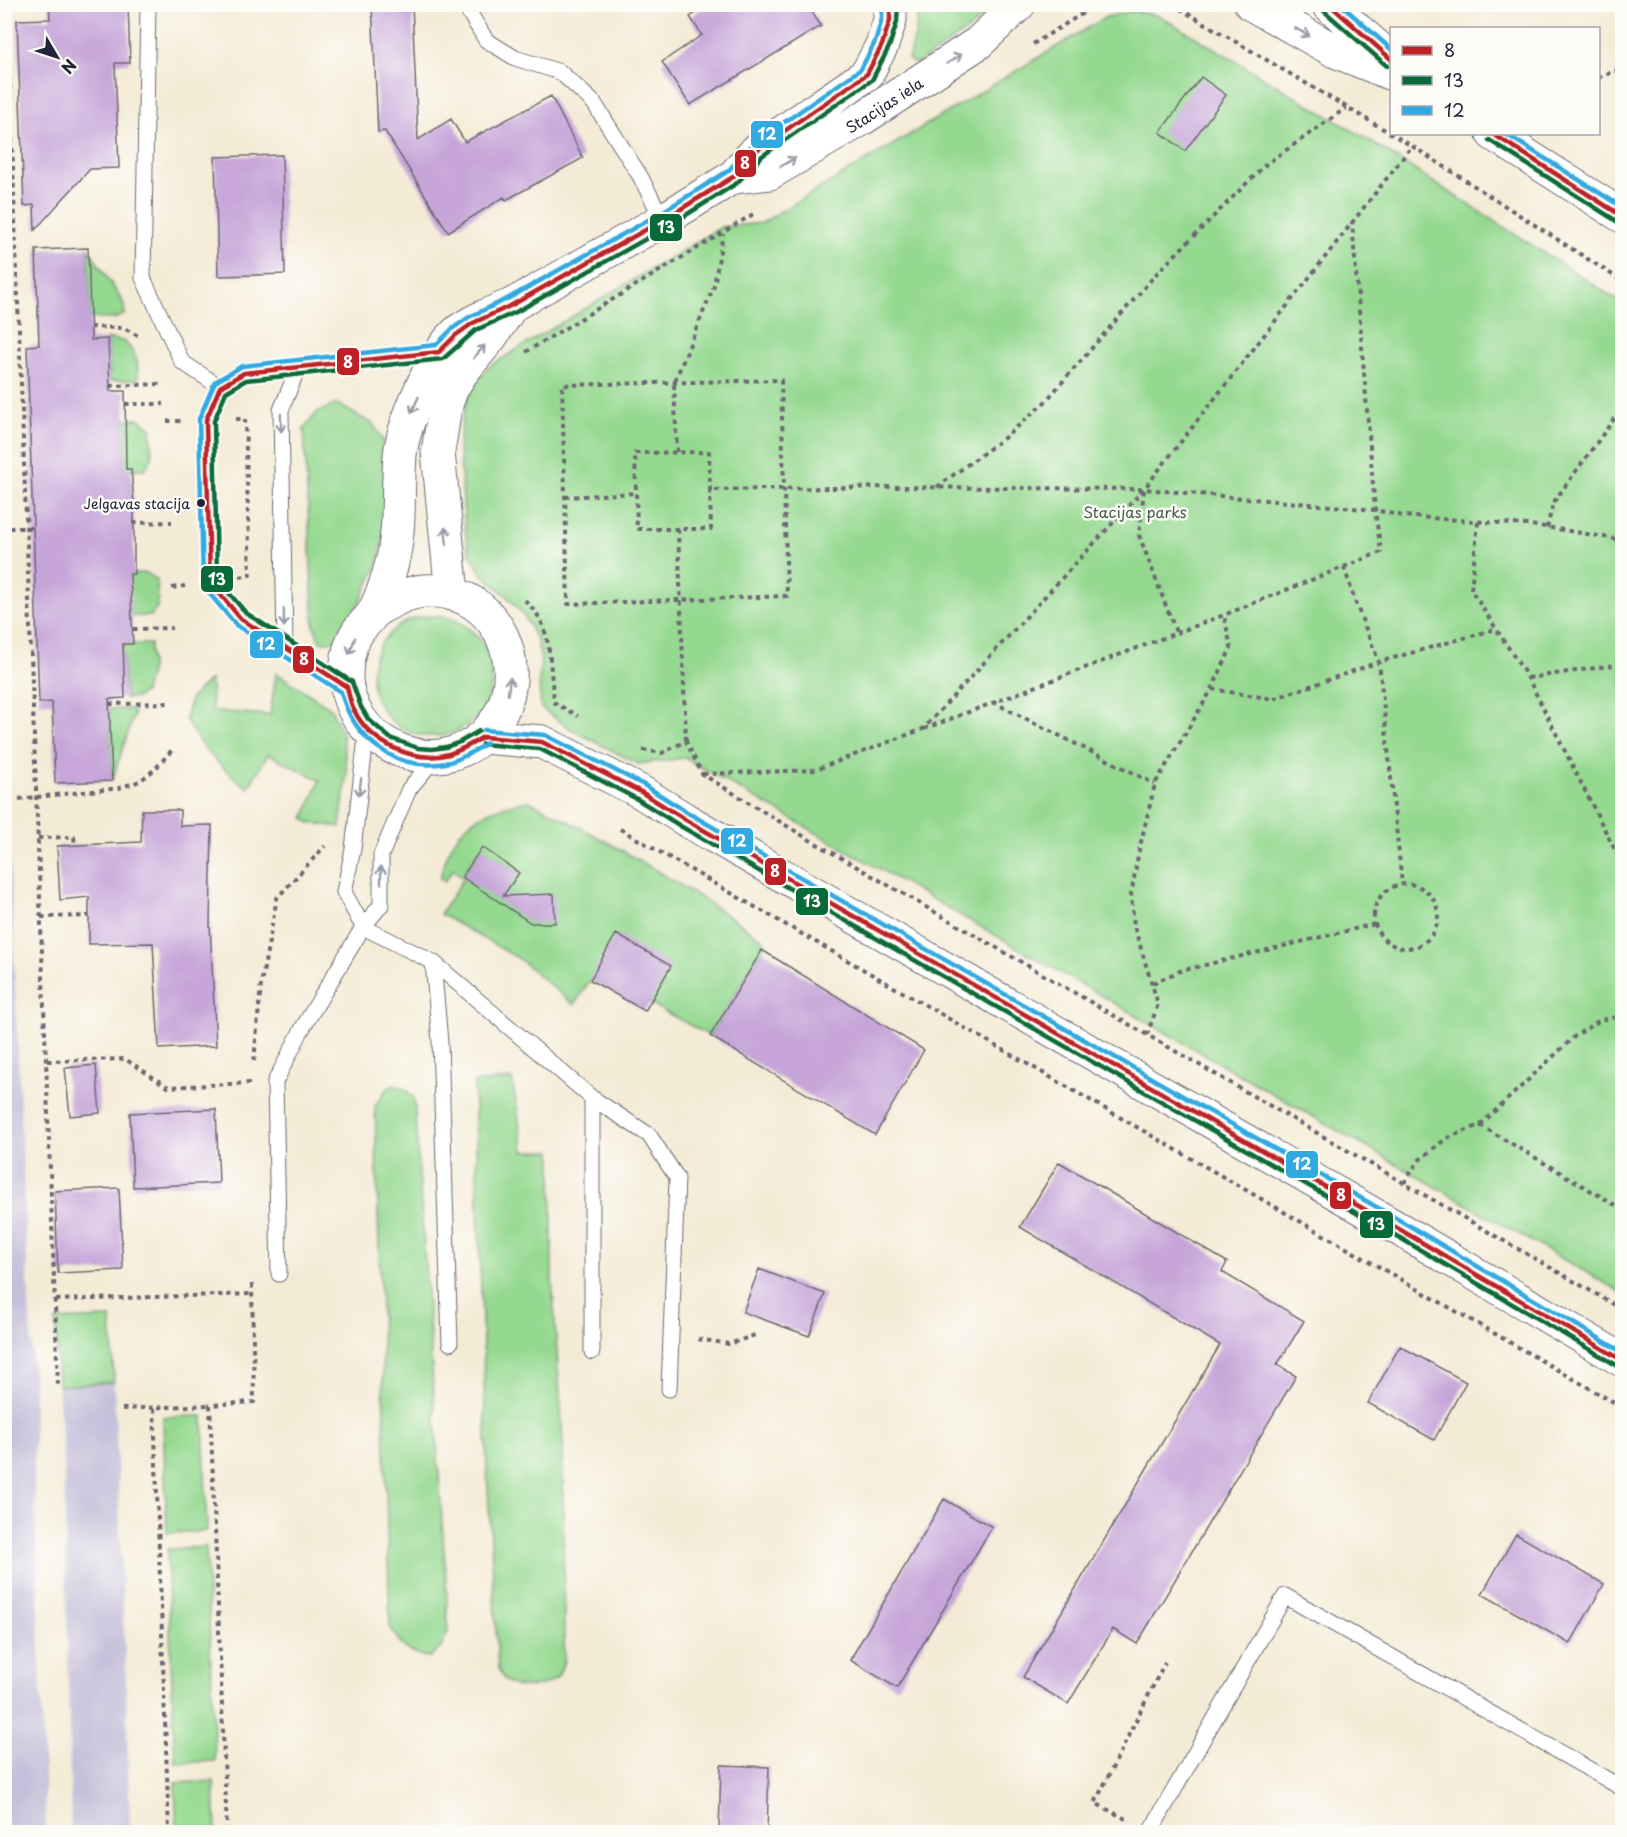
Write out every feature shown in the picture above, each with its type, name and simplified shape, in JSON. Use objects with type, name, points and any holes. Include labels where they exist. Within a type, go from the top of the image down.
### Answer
[{"type":"street","points":[[374,611],[398,597],[425,591],[452,594],[475,605],[494,622],[506,644],[511,668],[509,694],[499,717],[483,736],[462,750],[437,756],[411,755],[387,746],[367,729],[354,710],[347,687],[347,659],[357,633],[374,611],[392,563],[398,525],[400,453],[409,418],[439,352],[458,331],[486,315],[512,305],[663,220],[733,177],[757,150],[867,74],[882,45],[890,20],[890,4]]},
{"type":"street","name":"Stacijas iela","points":[[733,177],[770,173],[860,120],[978,43],[1018,4]]},
{"type":"street","points":[[1251,4],[1335,51],[1390,73]]},
{"type":"street","points":[[1328,4],[1390,58]]},
{"type":"street","points":[[1495,135],[1623,216]]},
{"type":"street","points":[[452,594],[438,452],[445,407],[452,388],[462,372],[490,338],[512,305]]},
{"type":"street","points":[[483,736],[542,742],[641,792],[1623,1360]]},
{"type":"lane","points":[[148,4],[143,278],[182,362],[220,387]]},
{"type":"lane","points":[[464,4],[486,40],[515,58],[560,72],[594,103],[640,176],[663,220]]},
{"type":"lane","points":[[347,687],[241,619],[210,582],[206,420],[220,387],[244,373],[439,352]]},
{"type":"lane","points":[[285,647],[281,410],[298,368]]},
{"type":"lane","points":[[367,729],[353,849],[344,892],[363,927],[433,962],[592,1098],[649,1136],[677,1178],[669,1389]]},
{"type":"lane","points":[[279,1274],[275,1082],[302,1029],[363,927],[381,905],[381,855],[408,789],[437,756]]},
{"type":"lane","points":[[433,962],[440,1042],[450,1343]]},
{"type":"lane","points":[[592,1098],[592,1352]]},
{"type":"lane","points":[[1151,1832],[1285,1596],[1623,1788]]},
{"type":"path","points":[[7,4],[58,1386]]},
{"type":"path","points":[[1172,4],[1390,133]]},
{"type":"path","points":[[1600,78],[1623,68]]},
{"type":"path","points":[[936,488],[1008,435],[1045,402],[1157,273],[1265,165],[1346,108]]},
{"type":"path","points":[[1393,135],[1623,281]]},
{"type":"path","points":[[923,729],[1144,489],[1412,146]]},
{"type":"path","points":[[518,357],[763,208]]},
{"type":"path","points":[[702,774],[815,770],[1224,615],[1381,552],[1375,510],[1352,222]]},
{"type":"path","points":[[677,452],[674,383],[714,286],[724,233]]},
{"type":"path","points":[[90,327],[124,328],[143,338]]},
{"type":"path","points":[[781,380],[785,489],[787,596],[568,604],[562,385],[781,380]]},
{"type":"path","points":[[110,386],[160,384]]},
{"type":"path","points":[[125,404],[164,404]]},
{"type":"path","points":[[1547,528],[1553,503],[1623,408]]},
{"type":"path","points":[[709,452],[710,490],[711,529],[637,529],[635,453],[709,452]]},
{"type":"path","points":[[1144,489],[1139,535],[1176,632]]},
{"type":"path","points":[[710,490],[1144,489],[1375,510],[1403,516],[1547,528],[1623,540]]},
{"type":"path","points":[[565,497],[636,493]]},
{"type":"path","points":[[132,523],[172,522]]},
{"type":"path","points":[[1478,522],[1471,590],[1528,678],[1623,864]]},
{"type":"path","points":[[9,528],[33,528]]},
{"type":"path","points":[[678,529],[686,741],[702,774],[810,840],[1623,1309]]},
{"type":"path","points":[[1344,567],[1379,663],[1402,884]]},
{"type":"path","points":[[522,597],[540,619],[549,652],[550,684],[555,703],[585,721]]},
{"type":"path","points":[[1147,1035],[1158,1004],[1134,926],[1131,894],[1139,850],[1155,783],[1212,688],[1231,648],[1224,615]]},
{"type":"path","points":[[133,629],[172,628]]},
{"type":"path","points":[[1212,688],[1273,699],[1379,663],[1496,629]]},
{"type":"path","points":[[1528,678],[1623,664]]},
{"type":"path","points":[[993,702],[1155,783]]},
{"type":"path","points":[[109,704],[172,703]]},
{"type":"path","points":[[637,750],[662,753],[686,741]]},
{"type":"path","points":[[19,800],[119,788],[140,781],[155,769],[172,750]]},
{"type":"path","points":[[620,830],[1623,1407]]},
{"type":"path","points":[[39,838],[74,837],[75,845]]},
{"type":"path","points":[[252,1094],[261,984],[277,898],[325,846]]},
{"type":"path","points":[[1402,884],[1416,885],[1428,892],[1436,902],[1439,915],[1436,928],[1429,939],[1410,948],[1400,948],[1389,943],[1382,937],[1375,924],[1374,910],[1380,898],[1390,889],[1402,884]]},
{"type":"path","points":[[41,916],[89,916]]},
{"type":"path","points":[[1153,983],[1180,971],[1375,924]]},
{"type":"path","points":[[1404,1183],[1418,1161],[1447,1138],[1480,1125],[1575,1036],[1600,1020],[1623,1016]]},
{"type":"path","points":[[47,1061],[125,1059],[168,1087],[275,1082]]},
{"type":"path","points":[[1480,1125],[1623,1209]]},
{"type":"path","points":[[122,1409],[254,1402],[252,1271]]},
{"type":"path","points":[[56,1300],[252,1295],[279,1274]]},
{"type":"path","points":[[671,1334],[729,1344],[758,1334]]},
{"type":"path","points":[[210,1405],[227,1833]]},
{"type":"path","points":[[154,1408],[169,1833]]},
{"type":"path","points":[[1151,1832],[1095,1803],[1165,1662]]},
{"type":"shaded area","points":[[5,736],[34,1392],[34,1473],[46,1832],[4,1832]]},
{"type":"shaded area","points":[[114,1382],[130,1832],[71,1832],[64,1464],[58,1386]]},
{"type":"green space","points":[[918,5],[987,5],[988,10],[972,27],[919,63],[913,63],[908,59],[916,33]]},
{"type":"green space","name":"Stacijas parks","points":[[1134,11],[1160,16],[1360,135],[1622,303],[1622,1293],[685,758],[638,764],[571,729],[541,708],[539,684],[541,661],[537,641],[524,616],[508,597],[482,574],[469,552],[465,530],[459,446],[468,396],[488,367],[721,227],[762,223],[1106,17]]},
{"type":"green space","points":[[88,248],[123,302],[125,314],[114,319],[90,318]]},
{"type":"green space","points":[[108,339],[124,341],[134,354],[138,368],[138,380],[110,381]]},
{"type":"green space","points":[[337,404],[373,424],[388,449],[388,516],[377,567],[352,617],[334,641],[320,642],[314,626],[304,429],[317,412]]},
{"type":"green space","points":[[140,419],[151,428],[152,458],[145,469],[111,470],[109,420]]},
{"type":"green space","points":[[147,573],[157,580],[158,605],[151,616],[118,616],[117,574]]},
{"type":"green space","points":[[432,616],[455,621],[474,634],[487,653],[492,676],[487,699],[474,718],[455,731],[432,736],[409,731],[390,718],[377,699],[372,676],[377,653],[390,634],[409,621]]},
{"type":"green space","points":[[123,644],[150,644],[151,668],[145,692],[136,698],[125,698]]},
{"type":"green space","points":[[276,673],[331,708],[342,734],[347,772],[340,827],[310,823],[304,818],[320,780],[268,754],[248,788],[212,757],[185,719],[191,698],[211,679],[212,711],[270,715]]},
{"type":"green space","points":[[109,709],[131,709],[134,714],[112,781]]},
{"type":"green space","points":[[529,801],[649,866],[764,940],[762,950],[710,1036],[649,1003],[590,980],[574,1005],[518,958],[440,914],[464,878],[519,873],[482,848],[462,877],[453,869],[445,881],[440,878],[452,845],[470,823],[495,809]]},
{"type":"green space","points":[[512,1079],[524,1151],[552,1151],[552,1278],[563,1441],[564,1661],[560,1673],[555,1678],[542,1685],[526,1687],[511,1684],[498,1670],[487,1468],[474,1083]]},
{"type":"green space","points":[[393,1085],[405,1089],[414,1098],[446,1581],[448,1631],[441,1648],[430,1657],[411,1652],[390,1627],[375,1106],[385,1091]]},
{"type":"green space","points":[[111,1318],[114,1382],[58,1386],[56,1320]]},
{"type":"green space","points":[[203,1416],[207,1531],[167,1533],[163,1417]]},
{"type":"green space","points":[[206,1547],[215,1761],[175,1763],[167,1549]]},
{"type":"green space","points":[[214,1781],[216,1832],[177,1832],[175,1783]]},
{"type":"building","points":[[49,4],[128,4],[130,63],[115,63],[119,168],[90,169],[35,230],[34,205],[24,206],[17,20],[50,19]]},
{"type":"building","points":[[372,4],[412,4],[418,140],[451,119],[465,142],[551,96],[583,158],[506,200],[504,197],[448,232],[385,131],[378,132]]},
{"type":"building","points":[[709,4],[807,4],[821,26],[690,105],[662,62],[702,35],[690,17]]},
{"type":"building","points":[[1201,77],[1226,95],[1185,151],[1160,132]]},
{"type":"building","points":[[282,155],[285,274],[218,276],[215,157]]},
{"type":"building","points":[[88,248],[91,340],[108,339],[110,391],[125,391],[126,469],[131,469],[134,503],[134,574],[130,574],[133,644],[123,644],[125,698],[109,699],[112,781],[55,783],[52,702],[39,703],[27,346],[39,345],[36,250]]},
{"type":"building","points":[[142,810],[180,810],[180,826],[212,825],[210,925],[216,1046],[159,1049],[153,943],[89,944],[89,897],[60,900],[57,846],[141,842]]},
{"type":"building","points":[[482,847],[519,873],[503,896],[554,894],[555,923],[531,923],[462,877]]},
{"type":"building","points":[[616,934],[671,966],[645,1011],[590,980]]},
{"type":"building","points":[[762,950],[924,1050],[875,1135],[710,1036]]},
{"type":"building","points":[[96,1065],[100,1113],[70,1116],[65,1068]]},
{"type":"building","points":[[216,1109],[219,1183],[133,1187],[130,1113]]},
{"type":"building","points":[[1059,1162],[1227,1262],[1222,1272],[1304,1321],[1277,1365],[1296,1376],[1137,1644],[1113,1629],[1068,1704],[1023,1677],[1220,1345],[1020,1227]]},
{"type":"building","points":[[119,1188],[123,1270],[58,1273],[55,1191]]},
{"type":"building","points":[[759,1269],[825,1294],[809,1336],[743,1312]]},
{"type":"building","points":[[1400,1346],[1466,1382],[1434,1440],[1368,1403]]},
{"type":"building","points":[[944,1499],[992,1527],[897,1688],[850,1660]]},
{"type":"building","points":[[1516,1534],[1604,1584],[1570,1644],[1482,1594]]},
{"type":"building","points":[[721,1765],[769,1767],[767,1833],[719,1833]]},
{"type":"transit line","name":"12","points":[[487,743],[450,762],[431,764],[413,763],[381,750],[356,725],[341,692],[236,625],[204,587],[199,419],[215,382],[242,366],[436,345],[452,329],[469,317],[509,298],[659,214],[728,171],[753,144],[861,69],[875,42],[882,19],[882,4]]},
{"type":"transit line","name":"8","points":[[483,737],[458,751],[435,756],[421,756],[394,748],[382,741],[361,722],[353,707],[347,687],[241,619],[210,582],[206,420],[220,387],[244,373],[439,352],[456,335],[473,323],[512,305],[663,220],[733,177],[757,150],[867,74],[882,45],[890,20],[890,4]]},
{"type":"transit line","name":"13","points":[[479,731],[460,742],[432,749],[418,748],[390,738],[368,719],[352,682],[246,613],[217,579],[214,421],[226,392],[246,380],[443,359],[476,330],[516,312],[667,227],[737,183],[762,156],[872,80],[889,47],[897,22],[898,4]]},
{"type":"transit line","name":"8","points":[[1329,4],[1390,58]]},
{"type":"transit line","name":"12","points":[[1340,4],[1390,48]]},
{"type":"transit line","name":"13","points":[[1323,10],[1387,66]]},
{"type":"transit line","name":"8","points":[[1495,135],[1622,216]]},
{"type":"transit line","name":"12","points":[[1508,135],[1622,207]]},
{"type":"transit line","name":"13","points":[[1489,140],[1618,222]]},
{"type":"transit line","name":"12","points":[[484,730],[545,735],[644,785],[690,814],[1408,1225],[1622,1352]]},
{"type":"transit line","name":"8","points":[[483,737],[542,742],[641,792],[1622,1360]]},
{"type":"transit line","name":"13","points":[[482,744],[540,749],[637,799],[1618,1366]]},
{"type":"place","name":"Jelgavas stacija","points":[[201,503]]}]
